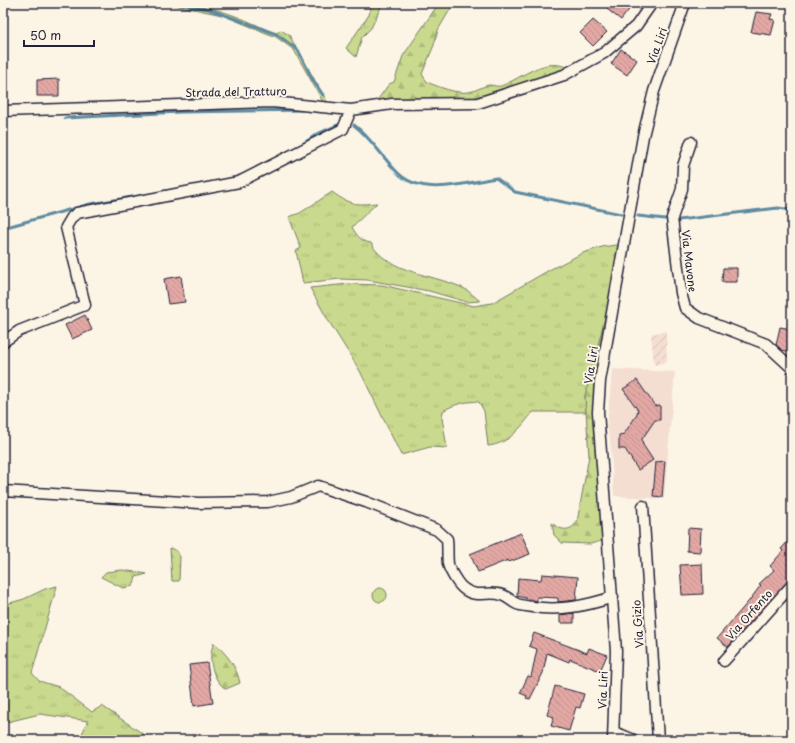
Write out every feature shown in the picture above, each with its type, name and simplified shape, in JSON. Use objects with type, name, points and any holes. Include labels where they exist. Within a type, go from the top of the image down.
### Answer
[{"type":"street","name":"Strada del Tratturo","points":[[3,112],[272,102],[351,110],[392,104],[478,103],[564,75],[604,53],[636,26],[652,3]]},
{"type":"street","name":"Via Liri","points":[[614,736],[616,652],[598,412],[600,381],[643,136],[654,91],[685,3]]},
{"type":"street","points":[[3,342],[19,331],[85,305],[66,227],[72,217],[77,213],[239,182],[343,129],[351,110]]},
{"type":"street","name":"Via Mavone","points":[[691,142],[683,166],[682,190],[672,218],[680,293],[685,308],[699,318],[766,344],[792,368]]},
{"type":"street","points":[[3,491],[199,503],[268,502],[291,497],[318,486],[366,502],[436,530],[447,540],[448,564],[458,583],[464,589],[473,594],[482,596],[490,593],[502,595],[518,605],[544,608],[570,608],[592,604],[613,597]]},
{"type":"street","name":"Via Gizio","points":[[643,506],[658,740]]},
{"type":"street","name":"Via Orfento","points":[[724,661],[792,584]]},
{"type":"street","points":[[614,736],[634,740]]},
{"type":"shaded area","points":[[666,331],[667,362],[654,365],[651,334]]},
{"type":"shaded area","points":[[612,369],[675,372],[664,499],[614,496],[610,439],[607,427]]},
{"type":"green space","points":[[165,3],[207,7],[233,15],[272,32],[277,33],[281,30],[289,35],[329,105],[323,102],[294,50],[276,37],[222,15]]},
{"type":"green space","points":[[372,3],[383,3],[371,28],[362,37],[356,57],[346,48],[369,15]]},
{"type":"green space","points":[[439,3],[454,3],[438,30],[434,45],[422,74],[427,82],[453,91],[469,92],[489,85],[501,86],[535,69],[552,64],[561,65],[570,69],[476,101],[376,102],[389,84],[394,82],[403,56]]},
{"type":"green space","points":[[332,192],[348,202],[358,204],[377,203],[352,227],[360,238],[371,243],[378,253],[388,261],[414,272],[454,284],[465,289],[480,301],[467,302],[429,291],[368,280],[340,279],[303,283],[296,251],[301,248],[289,217],[300,213]]},
{"type":"green space","points":[[616,245],[622,247],[596,360],[585,396],[586,412],[533,412],[514,434],[502,442],[488,446],[484,411],[479,402],[465,402],[443,411],[442,418],[447,448],[430,447],[401,455],[360,371],[310,288],[348,284],[382,285],[474,306],[492,303],[551,269],[583,253],[602,247]]},
{"type":"green space","points":[[611,294],[594,409],[602,541],[590,544],[562,543],[554,535],[552,523],[559,528],[568,529],[577,522],[589,456],[585,396]]},
{"type":"green space","points":[[170,548],[177,551],[180,557],[179,581],[172,581]]},
{"type":"green space","points":[[122,570],[147,574],[136,577],[133,586],[123,588],[101,577],[106,572]]},
{"type":"green space","points":[[57,586],[32,673],[39,681],[59,687],[92,712],[102,706],[152,740],[79,740],[88,721],[40,714],[3,723],[3,605],[24,599],[45,589]]},
{"type":"green space","points":[[377,588],[383,588],[387,592],[387,598],[383,602],[377,602],[373,598],[373,592]]},
{"type":"green space","points":[[214,643],[223,651],[230,661],[239,677],[240,683],[226,689],[217,680],[211,661]]},
{"type":"building","points":[[612,3],[625,3],[631,7],[621,20],[607,9]]},
{"type":"building","points":[[756,12],[772,14],[770,19],[775,20],[771,35],[751,32]]},
{"type":"building","points":[[593,20],[607,32],[593,46],[580,33]]},
{"type":"building","points":[[621,49],[637,60],[627,75],[611,64]]},
{"type":"building","points":[[59,79],[59,96],[37,96],[37,80]]},
{"type":"building","points":[[723,268],[737,268],[737,282],[722,282]]},
{"type":"building","points":[[181,276],[185,302],[168,304],[164,279]]},
{"type":"building","points":[[85,315],[92,330],[72,339],[65,325]]},
{"type":"building","points":[[780,327],[792,329],[792,352],[782,350],[776,345]]},
{"type":"building","points":[[637,380],[655,406],[660,405],[660,420],[655,420],[642,439],[643,445],[653,460],[638,470],[625,449],[619,449],[619,435],[624,434],[636,416],[638,410],[623,389]]},
{"type":"building","points":[[665,461],[662,497],[653,496],[656,462]]},
{"type":"building","points":[[688,528],[701,529],[700,552],[687,551]]},
{"type":"building","points":[[521,533],[530,554],[509,562],[508,560],[478,572],[470,554]]},
{"type":"building","points":[[792,537],[792,577],[728,647],[717,638],[749,601],[761,585],[759,584],[774,570],[770,566],[783,551],[781,549]]},
{"type":"building","points":[[702,564],[703,594],[682,595],[680,565]]},
{"type":"building","points":[[542,574],[578,577],[576,600],[558,602],[558,598],[537,597],[537,601],[517,596],[518,578],[541,580]]},
{"type":"building","points":[[574,613],[574,623],[560,623],[560,615]]},
{"type":"building","points":[[534,633],[587,653],[589,648],[607,655],[600,671],[570,659],[569,662],[547,653],[543,673],[530,699],[526,698],[527,696],[520,693],[528,676],[531,677],[537,649],[529,646]]},
{"type":"building","points":[[207,663],[213,703],[194,706],[189,665]]},
{"type":"building","points":[[555,686],[584,694],[580,708],[576,707],[569,731],[551,726],[554,717],[547,715]]},
{"type":"waterway","points":[[176,3],[208,9],[244,22]]},
{"type":"waterway","points":[[247,23],[276,34],[298,50],[313,80],[323,95]]},
{"type":"waterway","points":[[65,118],[180,112],[305,110]]},
{"type":"waterway","points":[[303,144],[317,134],[342,123]]},
{"type":"waterway","points":[[354,125],[371,141],[396,171],[406,179],[418,184],[430,186],[458,185],[496,178],[515,192],[621,214]]},
{"type":"waterway","points":[[231,179],[245,174]]},
{"type":"waterway","points":[[3,228],[90,204],[145,195]]},
{"type":"waterway","points":[[679,220],[778,208],[792,210]]},
{"type":"waterway","points":[[638,216],[665,219]]}]
